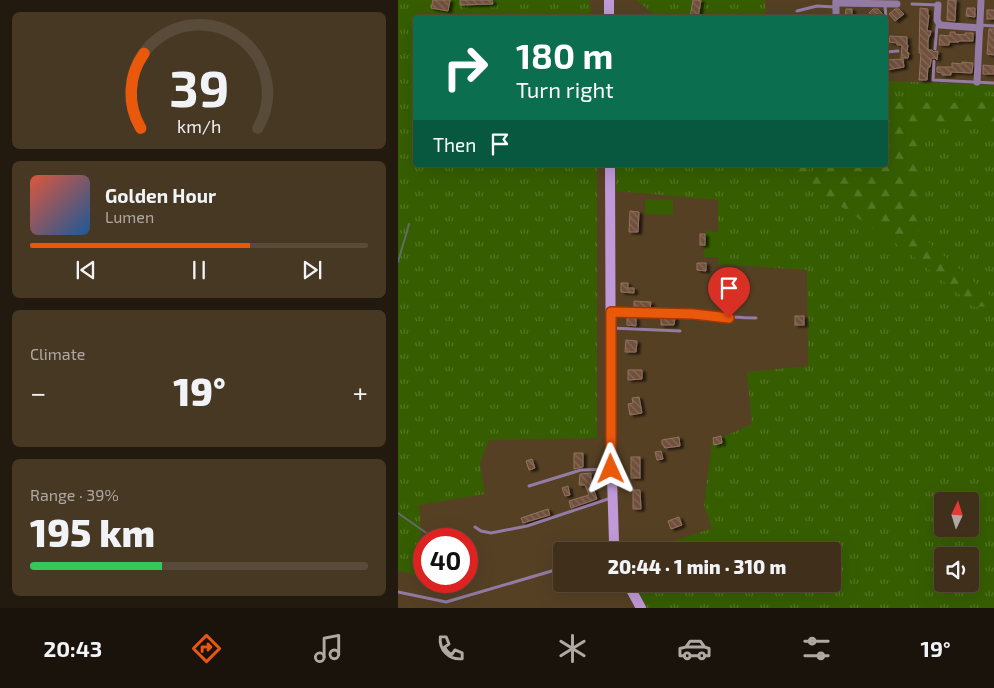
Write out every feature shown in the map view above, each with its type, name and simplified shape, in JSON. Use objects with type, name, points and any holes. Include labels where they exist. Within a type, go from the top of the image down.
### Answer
[{"type":"street","points":[[609,0],[609,15]]},
{"type":"street","points":[[977,82],[981,0]]},
{"type":"street","points":[[836,3],[897,4]]},
{"type":"street","points":[[938,5],[937,20],[942,26],[980,26]]},
{"type":"street","points":[[610,167],[611,469],[614,542]]},
{"type":"street","points":[[632,592],[641,608]]},
{"type":"lane","points":[[796,11],[836,3]]},
{"type":"lane","points":[[886,3],[886,15]]},
{"type":"lane","points":[[912,4],[938,5]]},
{"type":"lane","points":[[935,49],[937,26],[939,23]]},
{"type":"lane","points":[[980,26],[994,26]]},
{"type":"lane","points":[[888,52],[898,51]]},
{"type":"lane","points":[[934,61],[933,80],[994,83]]},
{"type":"lane","points":[[611,312],[756,318]]},
{"type":"lane","points":[[611,328],[680,331]]},
{"type":"lane","points":[[529,486],[581,470],[611,469]]},
{"type":"lane","points":[[475,527],[481,531],[491,533],[522,527],[612,498]]},
{"type":"lane","points":[[398,592],[446,602],[553,571]]},
{"type":"green space","points":[[398,0],[589,0],[592,15],[413,15],[413,167],[597,167],[597,438],[489,440],[480,463],[485,494],[419,505],[421,528],[413,528],[413,574],[398,571]]},
{"type":"green space","points":[[636,0],[765,0],[765,15],[654,14]]},
{"type":"green space","points":[[888,81],[994,85],[994,608],[647,608],[639,592],[841,592],[841,542],[672,542],[712,528],[704,505],[712,442],[752,424],[747,372],[808,366],[807,270],[718,264],[718,200],[616,191],[616,167],[888,167]]},
{"type":"green space","points":[[994,95],[994,125],[922,125],[918,233],[994,299],[994,306],[975,307],[901,247],[809,185],[816,167],[888,167],[888,102],[971,103]]},
{"type":"green space","points":[[776,167],[811,167],[802,179]]},
{"type":"green space","points":[[645,199],[673,200],[673,215],[645,214]]},
{"type":"green space","points":[[706,231],[723,232],[721,257],[704,257]]},
{"type":"building","points":[[433,0],[450,0],[448,11],[431,8]]},
{"type":"building","points":[[460,0],[492,0],[493,4],[460,5]]},
{"type":"building","points":[[693,0],[701,0],[698,15],[690,15]]},
{"type":"building","points":[[948,0],[956,0],[955,21],[947,20]]},
{"type":"building","points":[[920,8],[928,9],[927,31],[931,31],[928,50],[938,51],[937,60],[932,58],[930,67],[928,67],[927,80],[919,80],[921,53],[919,53]]},
{"type":"building","points":[[967,8],[975,8],[975,17],[966,16]]},
{"type":"building","points":[[846,9],[852,9],[852,15],[845,15]]},
{"type":"building","points":[[873,9],[878,9],[882,15],[870,15],[869,13]]},
{"type":"building","points":[[895,9],[899,9],[904,14],[895,21],[889,14]]},
{"type":"building","points":[[987,10],[995,10],[995,19],[987,19]]},
{"type":"building","points":[[989,29],[995,29],[995,55],[987,54]]},
{"type":"building","points":[[950,32],[965,35],[965,33],[973,33],[973,41],[949,42],[949,45],[939,45],[940,35],[950,36]]},
{"type":"building","points":[[890,36],[907,37],[908,58],[901,58],[902,45],[889,42]]},
{"type":"building","points":[[903,59],[904,67],[888,70],[888,60]]},
{"type":"building","points":[[962,62],[973,63],[972,73],[951,72],[951,75],[942,75],[942,73],[937,72],[937,67],[952,67],[952,63],[962,64]]},
{"type":"building","points":[[983,65],[994,66],[994,74],[983,74]]},
{"type":"building","points":[[630,211],[639,212],[638,232],[629,232]]},
{"type":"building","points":[[700,234],[705,234],[705,245],[700,245]]},
{"type":"building","points":[[697,263],[706,263],[706,271],[697,270]]},
{"type":"building","points":[[621,283],[628,283],[628,288],[634,288],[634,293],[621,292]]},
{"type":"building","points":[[634,301],[651,302],[650,309],[634,308]]},
{"type":"building","points":[[661,316],[675,317],[674,325],[661,325]]},
{"type":"building","points":[[795,316],[804,316],[804,325],[795,325]]},
{"type":"building","points":[[627,318],[636,318],[636,326],[627,325]]},
{"type":"building","points":[[626,340],[637,341],[636,352],[625,352]]},
{"type":"building","points":[[628,370],[642,370],[642,379],[628,380]]},
{"type":"building","points":[[639,397],[642,413],[630,415],[628,404],[633,403],[632,398]]},
{"type":"building","points":[[721,436],[722,443],[714,445],[713,438]]},
{"type":"building","points":[[679,437],[680,446],[665,448],[662,444],[662,440]]},
{"type":"building","points":[[661,451],[663,459],[657,460],[655,452]]},
{"type":"building","points":[[574,453],[583,453],[583,467],[574,469]]},
{"type":"building","points":[[631,457],[640,457],[640,478],[631,478]]},
{"type":"building","points":[[532,459],[535,468],[529,470],[526,461]]},
{"type":"building","points":[[591,473],[591,482],[597,499],[571,508],[569,501],[589,495],[585,485],[579,485],[580,474]]},
{"type":"building","points":[[568,486],[570,495],[565,496],[562,488]]},
{"type":"building","points":[[633,490],[640,490],[641,509],[633,509]]},
{"type":"building","points":[[548,509],[550,515],[523,523],[521,518]]},
{"type":"building","points":[[679,517],[682,525],[671,529],[668,521]]},
{"type":"waterway","points":[[398,262],[409,224]]},
{"type":"waterway","points":[[398,513],[419,528]]},
{"type":"route","points":[[611,469],[611,312],[693,314],[729,318]]}]
